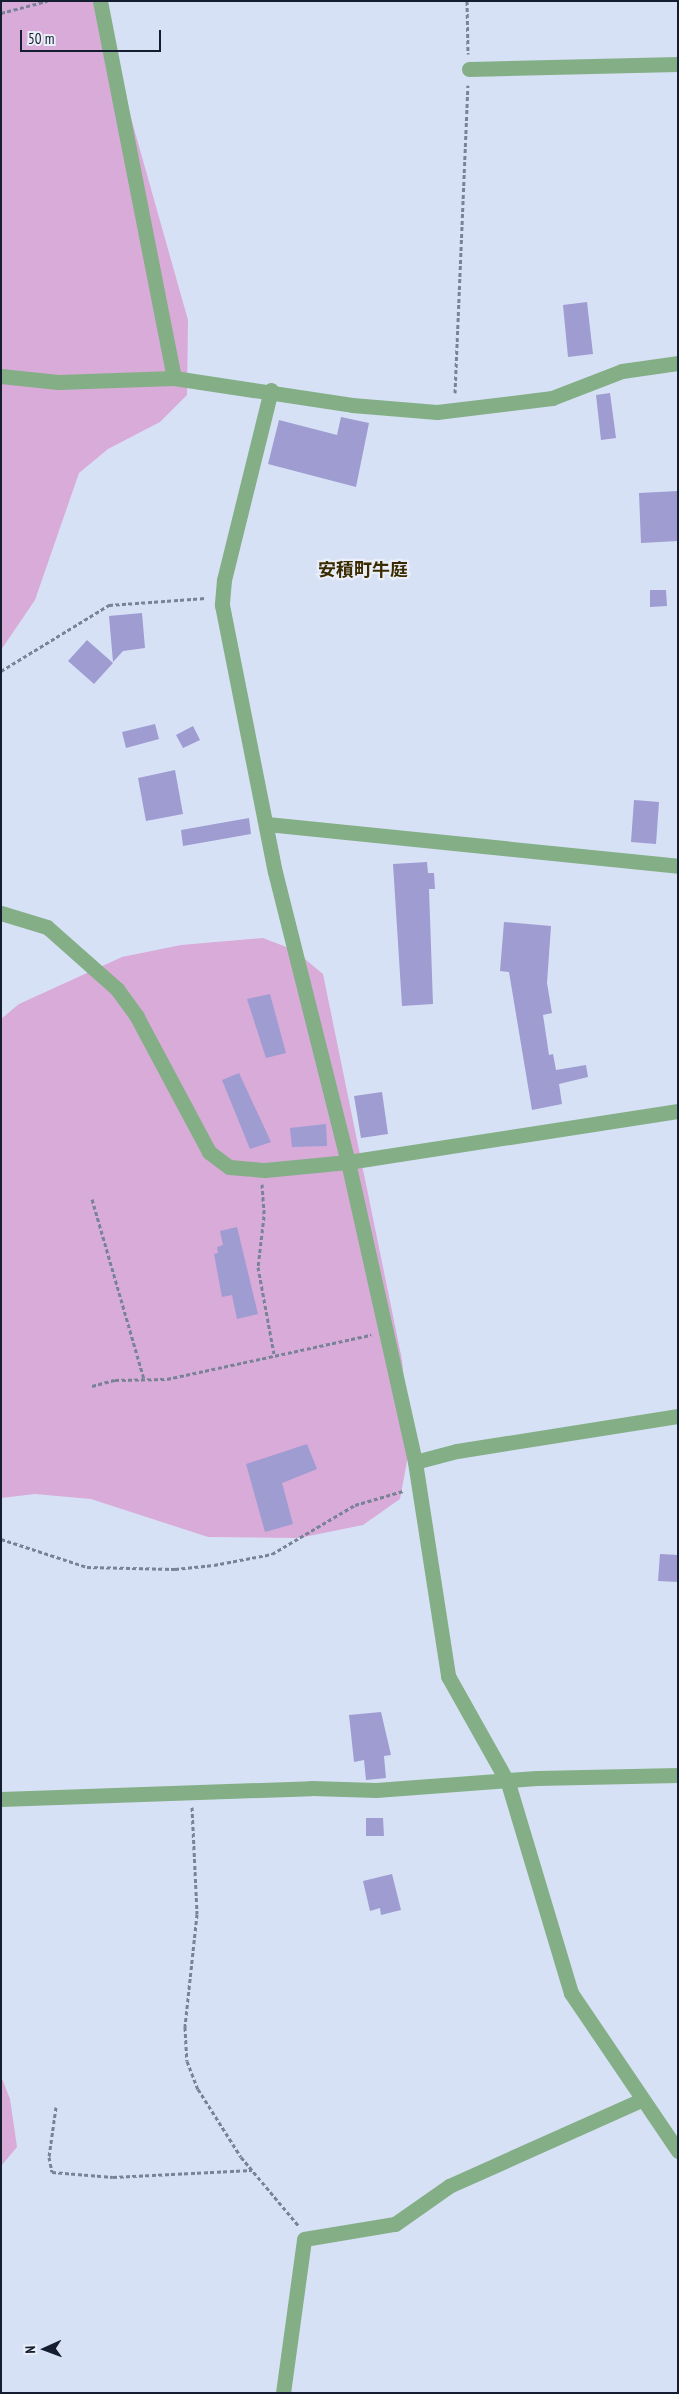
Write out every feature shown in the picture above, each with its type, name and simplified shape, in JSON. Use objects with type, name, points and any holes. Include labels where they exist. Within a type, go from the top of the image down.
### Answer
[{"type":"street","points":[[100,1],[174,378]]},
{"type":"street","points":[[468,69],[678,64]]},
{"type":"street","points":[[1,376],[58,382],[174,378],[271,390],[352,405],[437,412],[552,398],[622,371],[678,364]]},
{"type":"street","points":[[271,390],[222,598],[283,908],[348,1162],[415,1462],[448,1676],[508,1783],[571,1994],[641,2100],[678,2150]]},
{"type":"street","points":[[267,824],[678,866]]},
{"type":"street","points":[[1,913],[37,921],[78,951],[137,1017],[215,1159],[234,1169],[261,1170],[348,1162],[678,1111]]},
{"type":"street","points":[[415,1462],[456,1451],[678,1416]]},
{"type":"street","points":[[1,1799],[191,1792],[376,1790],[678,1775]]},
{"type":"street","points":[[283,2393],[304,2239],[395,2224],[449,2186],[641,2100]]},
{"type":"path","points":[[1,13],[47,1]]},
{"type":"path","points":[[437,412],[455,399],[468,69],[468,1]]},
{"type":"path","points":[[1,671],[109,605],[222,598]]},
{"type":"path","points":[[261,1170],[264,1216],[258,1267],[274,1354]]},
{"type":"path","points":[[92,1199],[144,1379]]},
{"type":"path","points":[[92,1386],[144,1379],[167,1379],[274,1354],[386,1332]]},
{"type":"path","points":[[1,1539],[87,1567],[175,1569],[222,1564],[272,1554],[355,1506],[419,1488]]},
{"type":"path","points":[[191,1792],[197,1914],[185,2027],[187,2062],[198,2089],[252,2170],[292,2215],[304,2239]]},
{"type":"path","points":[[56,2107],[49,2157],[52,2172],[114,2177],[252,2170]]},
{"type":"shaded area","points":[[1,1],[98,1],[188,320],[187,395],[160,422],[108,449],[79,473],[35,600],[1,650]]},
{"type":"shaded area","points":[[263,938],[294,950],[323,974],[402,1360],[410,1445],[400,1499],[363,1525],[299,1538],[208,1537],[91,1499],[35,1494],[1,1498],[1,1019],[19,1004],[122,957],[181,945]]},
{"type":"shaded area","points":[[1,2076],[10,2099],[17,2147],[1,2166]]},
{"type":"building","points":[[587,302],[593,354],[568,357],[563,305]]},
{"type":"building","points":[[610,393],[616,438],[601,440],[596,395]]},
{"type":"building","points":[[341,417],[369,423],[356,487],[268,464],[279,420],[337,435]]},
{"type":"building","points":[[678,491],[678,541],[641,543],[639,493]]},
{"type":"building","points":[[650,590],[666,590],[667,606],[650,607]]},
{"type":"building","points":[[142,613],[145,648],[123,651],[113,662],[109,616]]},
{"type":"building","points":[[87,640],[113,663],[94,684],[68,661]]},
{"type":"building","points":[[155,724],[159,739],[126,748],[122,732]]},
{"type":"building","points":[[193,726],[200,740],[183,748],[176,735]]},
{"type":"building","points":[[175,770],[183,814],[146,821],[138,778]]},
{"type":"building","points":[[634,800],[659,802],[656,844],[631,842]]},
{"type":"building","points":[[249,818],[251,834],[183,846],[181,830]]},
{"type":"building","points":[[427,862],[428,873],[434,873],[435,889],[429,889],[433,1004],[402,1006],[393,864]]},
{"type":"building","points":[[504,922],[551,926],[547,983],[552,1013],[543,1015],[549,1055],[553,1054],[556,1070],[586,1065],[588,1077],[559,1084],[562,1104],[532,1110],[509,972],[500,971]]},
{"type":"building","points":[[270,994],[286,1053],[266,1058],[247,999]]},
{"type":"building","points":[[239,1073],[271,1142],[250,1149],[222,1080]]},
{"type":"building","points":[[382,1092],[388,1134],[361,1138],[354,1096]]},
{"type":"building","points":[[326,1124],[327,1146],[292,1147],[290,1128]]},
{"type":"building","points":[[237,1227],[258,1314],[237,1319],[232,1295],[222,1297],[214,1254],[218,1253],[217,1247],[223,1245],[220,1231]]},
{"type":"building","points":[[307,1444],[317,1469],[282,1483],[293,1524],[265,1532],[246,1464]]},
{"type":"building","points":[[660,1554],[678,1555],[678,1582],[658,1581]]},
{"type":"building","points":[[381,1712],[391,1755],[384,1756],[386,1778],[366,1780],[364,1760],[354,1762],[349,1715]]},
{"type":"building","points":[[366,1818],[383,1818],[384,1836],[366,1836]]},
{"type":"building","points":[[392,1874],[401,1910],[381,1915],[380,1908],[370,1911],[363,1881]]},
{"type":"district","name":"安積町牛庭","points":[[363,570]]}]
